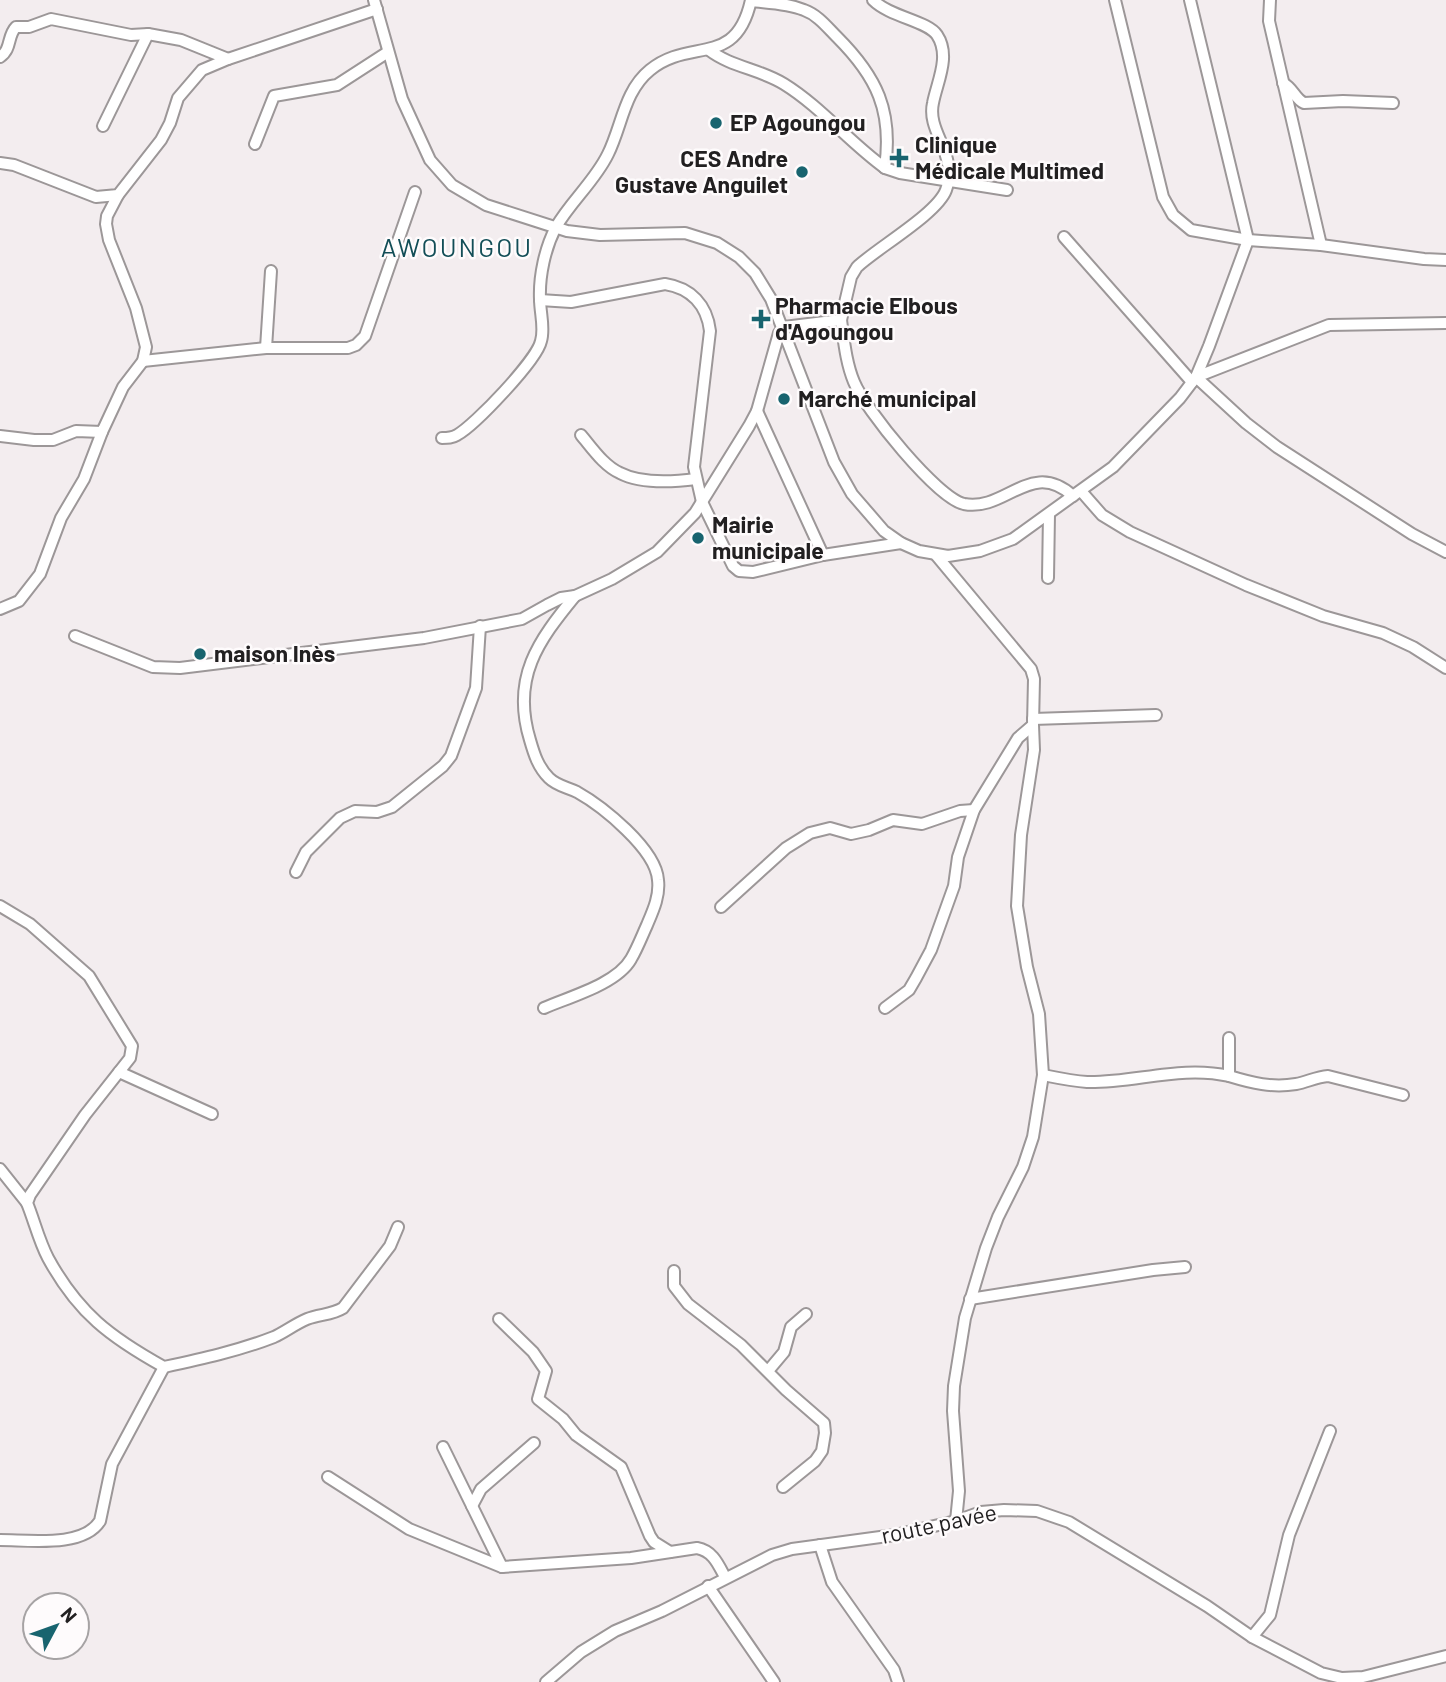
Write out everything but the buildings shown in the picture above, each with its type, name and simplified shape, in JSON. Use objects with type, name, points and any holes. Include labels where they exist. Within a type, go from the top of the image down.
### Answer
[{"type":"street","points":[[873,0],[894,15],[928,26],[936,33],[941,43],[943,58],[932,115],[948,163],[946,190],[932,208],[857,267],[851,277],[841,320],[850,371],[863,399],[897,443],[952,500],[965,504],[987,503],[1038,482],[1052,482],[1077,494],[1102,515],[1130,532],[1246,585],[1323,616],[1383,633],[1413,647],[1446,668]]},
{"type":"street","points":[[1115,0],[1163,197],[1173,215],[1191,230],[1248,240],[1321,245],[1446,260]]},
{"type":"street","points":[[0,610],[19,601],[40,574],[61,518],[83,479],[123,387],[143,361],[146,347],[144,335],[136,308],[113,255],[106,224],[111,206],[118,195],[161,140],[178,98],[202,70],[376,5],[402,99],[430,160],[452,185],[486,205],[579,234],[685,233],[716,243],[739,257],[755,273],[771,299],[834,462],[868,515],[901,544],[936,555],[961,556],[1013,539],[1113,467],[1194,379],[1248,240],[1190,0]]},
{"type":"street","points":[[1270,0],[1269,21],[1321,245]]},
{"type":"street","points":[[442,438],[452,438],[468,427],[527,364],[541,344],[542,267],[556,228],[608,155],[622,112],[634,87],[654,66],[689,53],[709,50],[732,39],[741,27],[751,1],[793,6],[807,11],[818,18],[860,62],[883,103],[887,138],[885,168]]},
{"type":"street","points":[[0,57],[7,51],[13,29],[29,27],[51,19],[131,35],[148,34],[181,40],[228,59]]},
{"type":"street","points":[[103,126],[148,34]]},
{"type":"street","points":[[709,50],[725,61],[780,81],[801,95],[885,168],[900,173],[1007,190]]},
{"type":"street","points":[[255,144],[274,96],[337,85],[388,52]]},
{"type":"street","points":[[1283,83],[1304,103],[1393,103]]},
{"type":"street","points":[[0,163],[14,165],[96,197],[118,195]]},
{"type":"street","points":[[143,361],[267,348],[348,348],[361,341],[415,192]]},
{"type":"street","points":[[1064,237],[1194,379],[1246,423],[1278,447],[1412,534],[1446,552]]},
{"type":"street","points":[[267,348],[271,271]]},
{"type":"street","points":[[540,300],[571,302],[664,284],[679,286],[694,296],[708,316],[710,331],[695,453],[696,479],[702,502],[729,560],[739,571],[753,572],[823,555],[901,544]]},
{"type":"street","points":[[75,636],[162,668],[299,655],[424,638],[522,619],[554,601],[575,596],[612,579],[657,552],[702,502],[757,411],[779,333],[784,327],[841,320]]},
{"type":"street","points":[[1194,379],[1329,325],[1446,323]]},
{"type":"street","points":[[757,411],[823,555]]},
{"type":"street","points":[[0,436],[44,440],[62,438],[76,431],[102,432]]},
{"type":"street","points":[[581,435],[618,473],[636,479],[696,479]]},
{"type":"street","points":[[1048,578],[1049,514]]},
{"type":"street","points":[[936,555],[1031,669],[1034,679],[1034,750],[1021,835],[1017,906],[1027,967],[1039,1014],[1044,1075],[1033,1137],[1023,1167],[998,1217],[970,1299],[957,1358],[953,1411],[959,1491],[956,1521]]},
{"type":"street","points":[[544,1007],[621,972],[631,960],[653,912],[658,894],[659,877],[645,849],[591,802],[576,791],[556,784],[547,776],[537,761],[528,733],[523,696],[533,655],[545,633],[575,596]]},
{"type":"street","points":[[296,872],[306,852],[340,818],[355,811],[377,811],[392,807],[443,766],[451,756],[476,688],[480,626]]},
{"type":"street","points":[[885,1008],[909,990],[931,950],[954,886],[958,857],[974,810],[1022,732],[1033,722],[1156,715]]},
{"type":"street","points":[[721,906],[786,848],[810,833],[830,828],[851,834],[893,820],[922,824],[960,811],[974,810]]},
{"type":"street","points":[[0,906],[30,925],[89,976],[132,1046],[130,1058],[85,1115],[27,1203]]},
{"type":"street","points":[[1229,1038],[1229,1076]]},
{"type":"street","points":[[119,1072],[212,1114]]},
{"type":"street","points":[[1044,1075],[1089,1082],[1200,1072],[1276,1086],[1299,1084],[1318,1077],[1339,1077],[1402,1095]]},
{"type":"street","points":[[0,1169],[27,1203],[47,1256],[74,1299],[100,1326],[164,1367],[222,1354],[276,1336],[315,1316],[335,1313],[343,1308],[390,1246],[398,1227]]},
{"type":"street","points":[[970,1299],[1185,1267]]},
{"type":"street","points":[[674,1271],[674,1286],[688,1304],[741,1345],[824,1423],[822,1451],[815,1461],[783,1487]]},
{"type":"street","points":[[768,1371],[783,1352],[791,1327],[806,1314]]},
{"type":"street","points":[[499,1319],[533,1352],[546,1371],[538,1399],[563,1419],[576,1435],[618,1463],[650,1536],[670,1552]]},
{"type":"street","points":[[0,1540],[72,1539],[85,1536],[95,1529],[100,1521],[112,1464],[164,1367]]},
{"type":"street","points":[[1252,1637],[1270,1615],[1289,1535],[1330,1431]]},
{"type":"street","points":[[472,1506],[481,1489],[534,1443]]},
{"type":"street","points":[[443,1447],[502,1567]]},
{"type":"street","points":[[328,1477],[408,1528],[502,1567],[631,1559],[689,1548],[704,1550],[713,1556],[725,1577]]},
{"type":"street","name":"route pavée","points":[[546,1682],[581,1652],[615,1631],[662,1611],[772,1555],[820,1545],[895,1535],[956,1521],[981,1512],[1004,1510],[1037,1511],[1069,1522],[1207,1606],[1252,1637],[1321,1673],[1363,1680],[1446,1656]]},
{"type":"street","points":[[820,1545],[832,1582],[894,1670],[898,1682]]},
{"type":"street","points":[[708,1586],[774,1682]]},
{"type":"place","name":"EP Agoungou","points":[[716,123]]},
{"type":"place","name":"Clinique Médicale Multimed","points":[[899,158]]},
{"type":"place","name":"CES Andre Gustave Anguilet","points":[[802,172]]},
{"type":"place","name":"Pharmacie Elbous d'Agoungou","points":[[761,319]]},
{"type":"place","name":"Marché municipal","points":[[784,399]]},
{"type":"place","name":"Mairie municipale","points":[[698,538]]},
{"type":"place","name":"maison Inès","points":[[200,654]]},
{"type":"district","name":"AWOUNGOU","points":[[457,248]]}]
